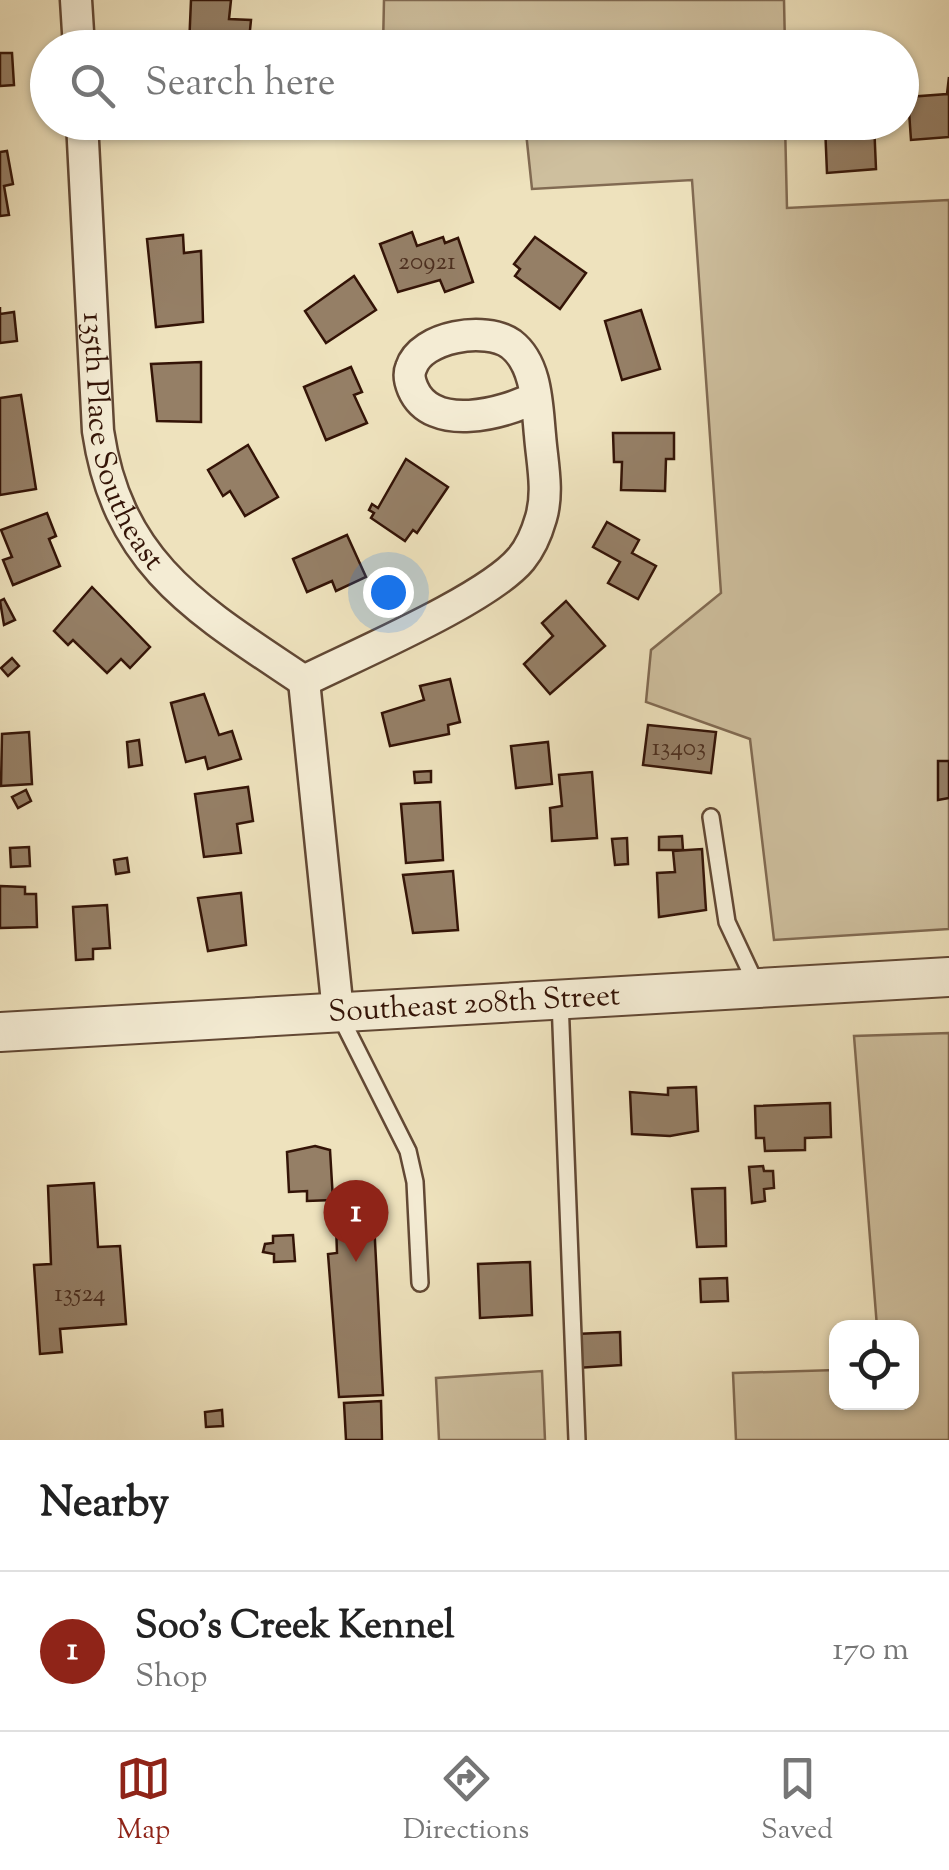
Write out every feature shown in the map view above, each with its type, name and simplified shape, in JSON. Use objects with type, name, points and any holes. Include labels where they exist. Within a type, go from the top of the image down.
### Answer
[{"type":"street","points":[[76,0],[78,30]]},
{"type":"street","name":"135th Place Southeast","points":[[83,140],[98,431],[105,480],[125,526],[160,571],[200,610],[304,682]]},
{"type":"street","points":[[338,1012],[304,682],[488,586],[520,560],[533,540],[546,495],[536,398]]},
{"type":"street","name":"Southeast 208th Street","points":[[0,1032],[949,976]]},
{"type":"lane","points":[[710,817],[728,922],[758,988]]},
{"type":"lane","points":[[560,1000],[576,1440]]},
{"type":"lane","points":[[338,1012],[408,1151],[415,1182],[420,1283]]},
{"type":"shaded area","points":[[384,0],[784,0],[785,30],[383,30]]},
{"type":"shaded area","points":[[527,140],[785,140],[787,208],[949,200],[949,929],[774,940],[750,739],[646,702],[651,650],[721,593],[692,180],[532,189]]},
{"type":"shaded area","points":[[949,1033],[949,1440],[736,1440],[733,1373],[829,1370],[829,1410],[919,1410],[919,1320],[876,1320],[854,1036]]},
{"type":"shaded area","points":[[542,1371],[545,1440],[439,1440],[436,1378]]},
{"type":"building","points":[[191,0],[231,0],[229,19],[251,20],[250,30],[190,30]]},
{"type":"building","points":[[0,53],[12,53],[14,85],[0,86]]},
{"type":"building","points":[[949,77],[949,137],[919,139],[919,96],[947,94]]},
{"type":"building","points":[[826,140],[875,140],[876,169],[827,173]]},
{"type":"building","points":[[7,151],[13,184],[4,186],[9,215],[0,216],[0,152]]},
{"type":"building","points":[[412,232],[417,246],[443,237],[445,243],[458,238],[473,282],[445,292],[440,280],[398,292],[380,244]]},
{"type":"building","points":[[183,235],[184,253],[201,251],[203,322],[156,327],[147,239]]},
{"type":"building","points":[[535,237],[586,273],[560,309],[515,276],[520,269],[514,264]]},
{"type":"building","points":[[354,276],[376,310],[326,343],[305,311]]},
{"type":"building","points":[[641,310],[660,369],[622,380],[605,321]]},
{"type":"building","points":[[14,312],[17,341],[0,343],[0,314]]},
{"type":"building","points":[[201,362],[201,422],[157,421],[151,364]]},
{"type":"building","points":[[351,367],[362,392],[354,395],[367,423],[326,440],[304,387]]},
{"type":"building","points":[[21,395],[36,489],[0,495],[0,398]]},
{"type":"building","points":[[613,433],[674,433],[674,459],[666,459],[665,491],[621,490],[622,462],[614,462]]},
{"type":"building","points":[[248,445],[278,497],[245,516],[230,491],[223,496],[208,470]]},
{"type":"building","points":[[406,459],[448,487],[417,533],[413,530],[405,541],[371,518],[374,513],[369,510],[372,504],[378,508]]},
{"type":"building","points":[[47,513],[56,536],[49,539],[60,566],[13,585],[3,560],[12,557],[1,530]]},
{"type":"building","points":[[607,522],[639,540],[632,553],[656,566],[638,599],[608,583],[620,562],[593,547]]},
{"type":"building","points":[[347,535],[366,577],[336,591],[332,581],[307,592],[293,559]]},
{"type":"building","points":[[92,587],[150,647],[130,668],[121,659],[107,673],[73,640],[68,645],[54,631]]},
{"type":"building","points":[[4,599],[15,620],[4,625],[0,601]]},
{"type":"building","points":[[566,601],[605,646],[550,694],[524,664],[553,636],[542,623]]},
{"type":"building","points":[[12,658],[19,666],[8,676],[1,668]]},
{"type":"building","points":[[450,679],[460,722],[448,725],[449,734],[390,746],[382,713],[424,700],[420,686]]},
{"type":"building","points":[[204,694],[219,735],[232,731],[241,759],[208,769],[205,757],[186,762],[171,703]]},
{"type":"building","points":[[648,725],[716,732],[711,773],[643,765]]},
{"type":"building","points":[[29,732],[32,784],[1,786],[2,734]]},
{"type":"building","points":[[139,740],[142,765],[129,767],[127,742]]},
{"type":"building","points":[[548,742],[552,784],[516,788],[511,746]]},
{"type":"building","points":[[938,761],[949,761],[949,798],[938,800]]},
{"type":"building","points":[[431,771],[431,782],[415,783],[414,772]]},
{"type":"building","points":[[592,772],[597,838],[552,841],[550,808],[562,806],[559,775]]},
{"type":"building","points":[[248,787],[253,821],[237,824],[241,853],[204,857],[195,794]]},
{"type":"building","points":[[26,790],[31,801],[18,808],[12,797]]},
{"type":"building","points":[[440,802],[443,860],[406,863],[401,804]]},
{"type":"building","points":[[682,836],[683,850],[659,850],[659,837]]},
{"type":"building","points":[[627,838],[628,864],[615,865],[612,839]]},
{"type":"building","points":[[29,847],[30,866],[11,867],[10,848]]},
{"type":"building","points":[[702,849],[706,910],[659,917],[657,873],[675,872],[673,851]]},
{"type":"building","points":[[127,858],[129,872],[116,874],[114,860]]},
{"type":"building","points":[[453,871],[458,930],[413,933],[403,875]]},
{"type":"building","points":[[0,886],[25,887],[25,894],[36,894],[37,927],[0,928]]},
{"type":"building","points":[[241,893],[246,945],[208,951],[198,898]]},
{"type":"building","points":[[107,905],[110,948],[93,949],[93,959],[76,960],[73,907]]},
{"type":"building","points":[[696,1087],[698,1131],[670,1136],[632,1134],[630,1092],[668,1095],[668,1088]]},
{"type":"building","points":[[830,1103],[831,1137],[805,1138],[805,1150],[765,1151],[764,1138],[756,1138],[755,1106]]},
{"type":"building","points":[[315,1146],[330,1150],[333,1200],[307,1201],[307,1191],[289,1192],[287,1152]]},
{"type":"building","points":[[763,1166],[764,1171],[773,1171],[774,1188],[764,1189],[765,1201],[752,1203],[749,1167]]},
{"type":"building","points":[[94,1183],[98,1247],[120,1246],[126,1324],[60,1329],[62,1352],[40,1354],[34,1265],[51,1264],[48,1186]]},
{"type":"building","points":[[725,1188],[726,1246],[697,1247],[692,1189]]},
{"type":"building","points":[[374,1222],[383,1395],[339,1397],[328,1254],[337,1253],[336,1224]]},
{"type":"building","points":[[293,1235],[295,1261],[274,1262],[274,1254],[263,1252],[265,1244],[273,1243],[273,1236]]},
{"type":"building","points":[[530,1262],[532,1315],[480,1318],[478,1264]]},
{"type":"building","points":[[727,1278],[728,1301],[701,1302],[700,1279]]},
{"type":"building","points":[[620,1332],[621,1365],[577,1368],[576,1334]]},
{"type":"building","points":[[381,1401],[382,1440],[346,1440],[344,1403]]},
{"type":"building","points":[[222,1410],[223,1426],[206,1427],[205,1412]]},
{"type":"place","name":"Soo's Creek Kennel","points":[[356,1262]]}]
